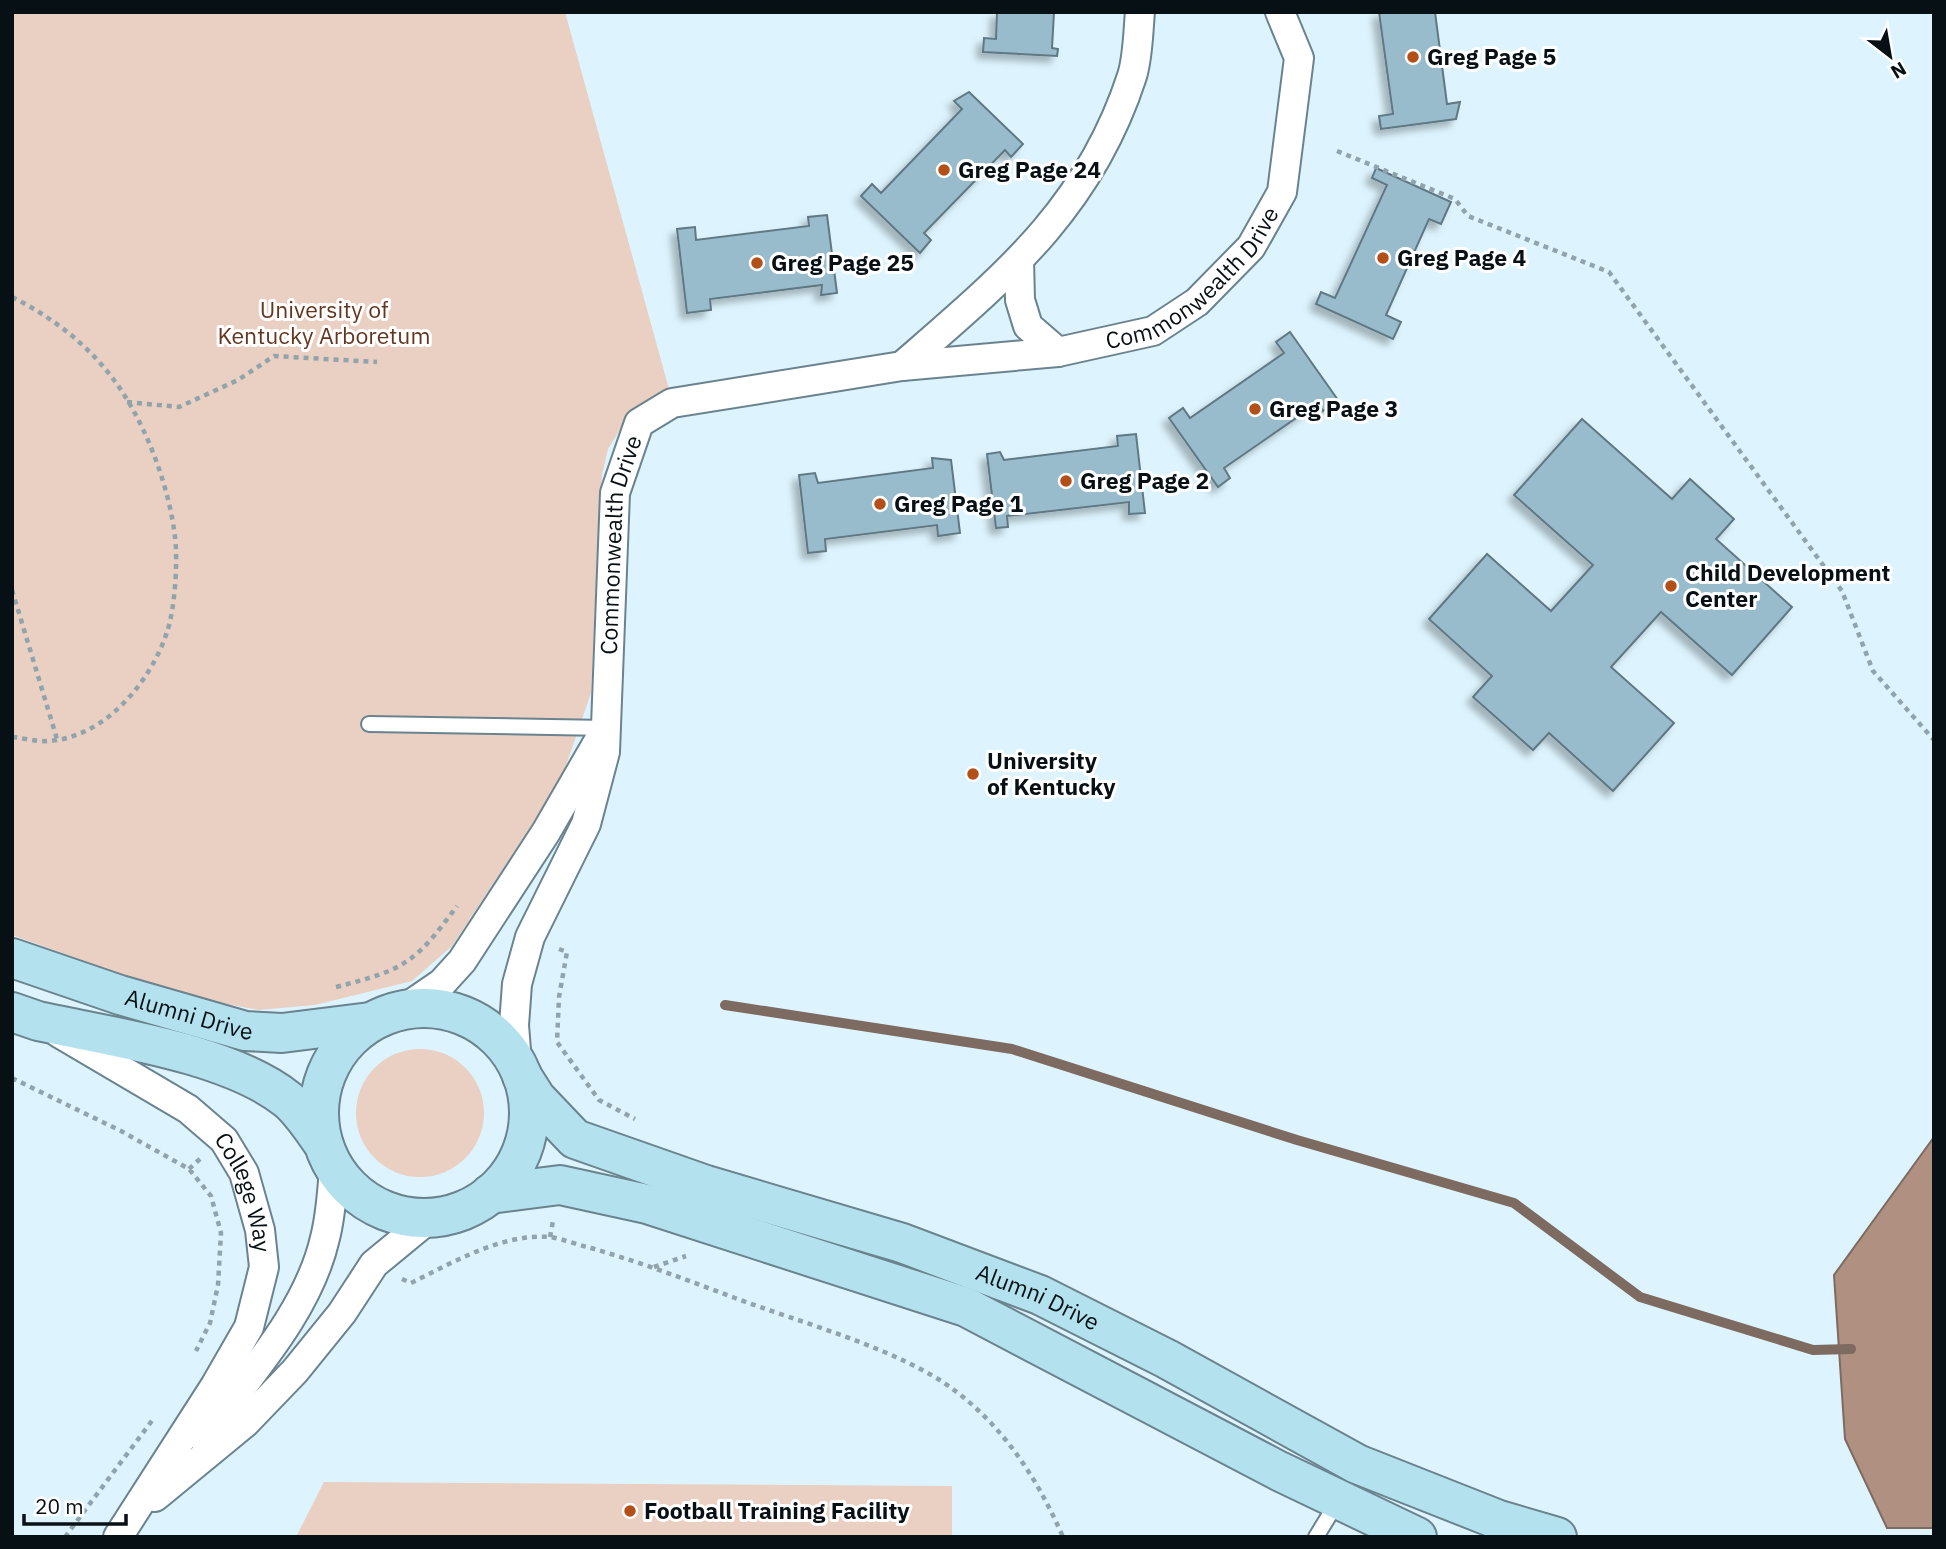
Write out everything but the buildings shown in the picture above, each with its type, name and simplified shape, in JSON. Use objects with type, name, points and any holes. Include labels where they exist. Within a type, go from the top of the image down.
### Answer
[{"type":"main road","name":"Alumni Drive","points":[[12,958],[120,995],[246,1031],[282,1033],[387,1016]]},
{"type":"main road","points":[[431,1008],[469,1018],[502,1041],[520,1069],[528,1101],[528,1127],[521,1153],[508,1175],[490,1194],[452,1214],[430,1218],[402,1216],[376,1207],[352,1191],[328,1155],[318,1114],[321,1087],[331,1062],[348,1039],[387,1016],[431,1008]]},
{"type":"main road","name":"Alumni Drive","points":[[25,1017],[216,1063],[265,1085],[289,1101],[328,1155]]},
{"type":"main road","name":"Alumni Drive","points":[[520,1069],[536,1098],[575,1139],[706,1185],[902,1243],[1040,1295],[1167,1359],[1357,1464],[1499,1520],[1557,1537]]},
{"type":"main road","name":"Alumni Drive","points":[[490,1194],[560,1185],[647,1203],[966,1307],[1338,1500],[1417,1537]]},
{"type":"main road","points":[[1338,1500],[1357,1464]]},
{"type":"street","points":[[902,366],[1019,260],[1059,216],[1097,162],[1133,74],[1140,12]]},
{"type":"street","name":"Commonwealth Drive","points":[[520,1069],[514,1025],[517,984],[530,937],[586,824],[606,752],[615,494],[639,423],[672,403],[902,366],[1058,352],[1153,331],[1197,302],[1251,247],[1282,192],[1299,58],[1280,12]]},
{"type":"street","points":[[1019,260],[1020,300],[1028,326],[1058,352]]},
{"type":"street","name":"Commonwealth Drive","points":[[387,1016],[442,983],[463,961],[546,832],[607,728]]},
{"type":"street","name":"College Way","points":[[25,1017],[188,1109],[224,1140],[244,1172],[260,1230],[264,1267],[249,1326],[126,1526]]},
{"type":"street","name":"College Way","points":[[169,1486],[290,1317],[312,1277],[325,1240],[328,1155]]},
{"type":"street","name":"College Way","points":[[126,1526],[254,1414],[311,1352],[374,1264],[430,1218]]},
{"type":"lane","points":[[369,724],[607,728]]},
{"type":"lane","points":[[1316,1537],[1338,1500]]},
{"type":"path","points":[[1337,151],[1455,199],[1468,216],[1609,272],[1842,592],[1873,671],[1934,740]]},
{"type":"path","points":[[12,297],[41,312],[79,342],[114,380],[143,432],[162,481],[175,538],[168,631],[147,674],[122,707],[86,730],[57,739],[12,737]]},
{"type":"path","points":[[126,402],[179,407],[238,380],[274,356],[377,362]]},
{"type":"path","points":[[12,590],[57,739]]},
{"type":"path","points":[[327,989],[381,975],[405,964],[425,950],[460,902],[467,906]]},
{"type":"path","points":[[557,948],[567,952],[559,997],[557,1042],[598,1100]]},
{"type":"path","points":[[12,1078],[121,1131],[189,1169],[211,1196],[221,1233],[218,1285],[210,1323],[191,1359]]},
{"type":"path","points":[[411,1283],[464,1257],[515,1240],[550,1237],[653,1267],[900,1360],[953,1389],[993,1424],[1022,1460],[1045,1496],[1063,1537]]},
{"type":"path","points":[[65,1537],[160,1409]]},
{"type":"green space","name":"University of Kentucky Arboretum","points":[[12,12],[565,12],[669,389],[642,404],[626,420],[608,449],[602,475],[591,693],[561,780],[452,946],[412,981],[315,1005],[258,1010],[179,995],[12,935]]},
{"type":"green space","points":[[420,1049],[445,1054],[465,1068],[479,1088],[484,1113],[479,1138],[465,1158],[445,1172],[420,1177],[395,1172],[375,1158],[361,1138],[356,1113],[361,1088],[375,1068],[395,1054]]},
{"type":"green space","name":"Football Training Facility","points":[[324,1482],[952,1486],[952,1537],[296,1537]]},
{"type":"shaded area","points":[[1934,1137],[1934,1528],[1887,1528],[1845,1439],[1834,1275]]},
{"type":"waterway","points":[[725,1005],[1012,1049],[1297,1140],[1514,1203],[1640,1297],[1813,1350],[1851,1349]]},
{"type":"place","name":"Greg Page 5","points":[[1413,57]]},
{"type":"place","name":"Greg Page 24","points":[[944,170]]},
{"type":"place","name":"Greg Page 4","points":[[1383,258]]},
{"type":"place","name":"Greg Page 25","points":[[757,263]]},
{"type":"place","name":"Greg Page 3","points":[[1255,409]]},
{"type":"place","name":"Greg Page 2","points":[[1066,481]]},
{"type":"place","name":"Greg Page 1","points":[[880,504]]},
{"type":"place","name":"Child Development Center","points":[[1671,586]]},
{"type":"place","name":"University of Kentucky","points":[[973,774]]},
{"type":"place","name":"Football Training Facility","points":[[630,1511]]}]
